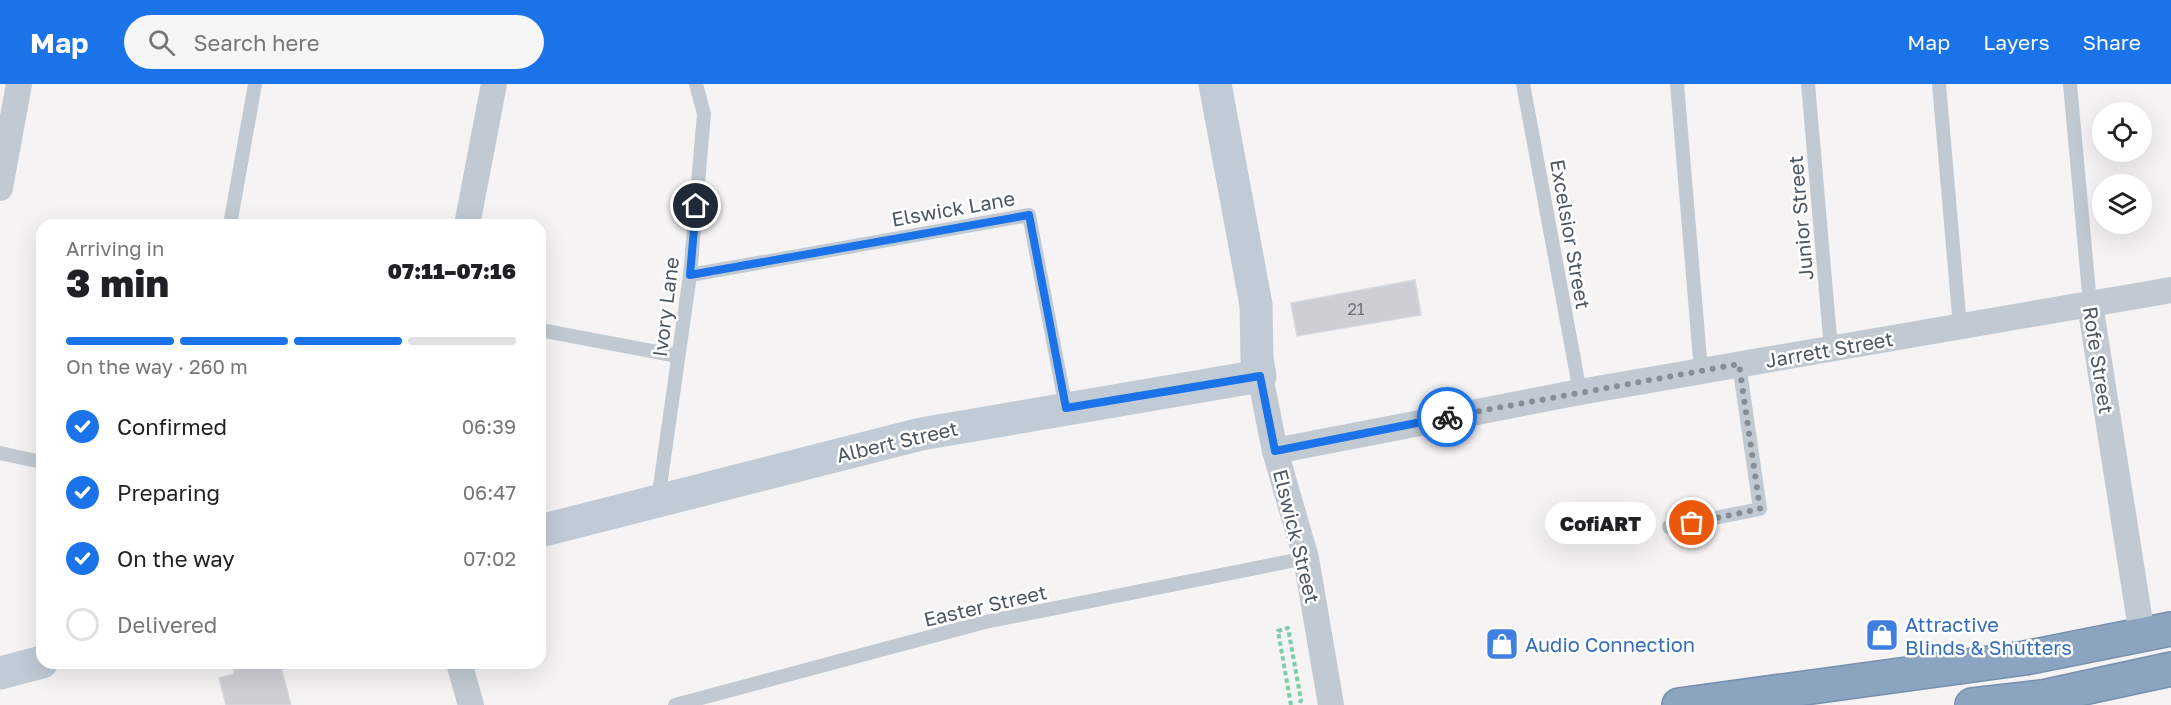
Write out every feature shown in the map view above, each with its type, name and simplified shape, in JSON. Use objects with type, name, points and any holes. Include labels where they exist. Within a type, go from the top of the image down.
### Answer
[{"type":"highway","points":[[1679,705],[2025,658],[2157,632]]},
{"type":"highway","points":[[1972,705],[2042,697],[2171,669]]},
{"type":"street","points":[[0,188],[3,157],[19,84]]},
{"type":"street","points":[[468,219],[494,84]]},
{"type":"street","name":"Elswick Street","points":[[1215,84],[1256,305],[1257,359],[1260,376],[1275,451],[1306,558],[1331,705]]},
{"type":"street","name":"Jarrett Street","points":[[1275,451],[1580,392],[2171,290]]},
{"type":"street","name":"Rofe Street","points":[[2090,304],[2157,632]]},
{"type":"street","name":"Albert Street","points":[[546,529],[921,434],[1260,376]]},
{"type":"street","points":[[0,673],[36,664]]},
{"type":"street","points":[[461,669],[471,705]]},
{"type":"lane","points":[[231,219],[255,84]]},
{"type":"lane","name":"Ivory Lane","points":[[658,500],[690,275],[704,114],[696,84]]},
{"type":"lane","name":"Excelsior Street","points":[[1523,84],[1580,392]]},
{"type":"lane","points":[[1677,84],[1701,371]]},
{"type":"lane","name":"Junior Street","points":[[1808,84],[1831,349]]},
{"type":"lane","points":[[1939,84],[1960,327]]},
{"type":"lane","name":"Rofe Street","points":[[2070,84],[2090,304]]},
{"type":"lane","name":"Elswick Lane","points":[[690,275],[1029,215],[1066,408]]},
{"type":"lane","points":[[546,331],[678,356]]},
{"type":"lane","points":[[1669,527],[1760,509],[1739,364]]},
{"type":"lane","points":[[0,453],[36,461]]},
{"type":"lane","name":"Easter Street","points":[[675,705],[985,622],[1306,558]]},
{"type":"path","points":[[1291,705],[1278,631],[1288,628],[1300,702]]},
{"type":"building","points":[[1415,280],[1421,315],[1297,336],[1291,303]]},
{"type":"building","points":[[282,669],[291,705],[226,705],[219,678],[234,674],[234,670]]},
{"type":"way so far","points":[[1447,417],[1739,364],[1760,509],[1692,523]]},
{"type":"place","name":"CofiART","points":[[1692,523]]},
{"type":"place","name":"Attractive Blinds & Shutters","points":[[1882,635]]},
{"type":"place","name":"Audio Connection","points":[[1502,644]]},
{"type":"route","points":[[696,206],[690,275],[1029,215],[1066,408],[1260,376],[1275,451],[1447,417]]}]
